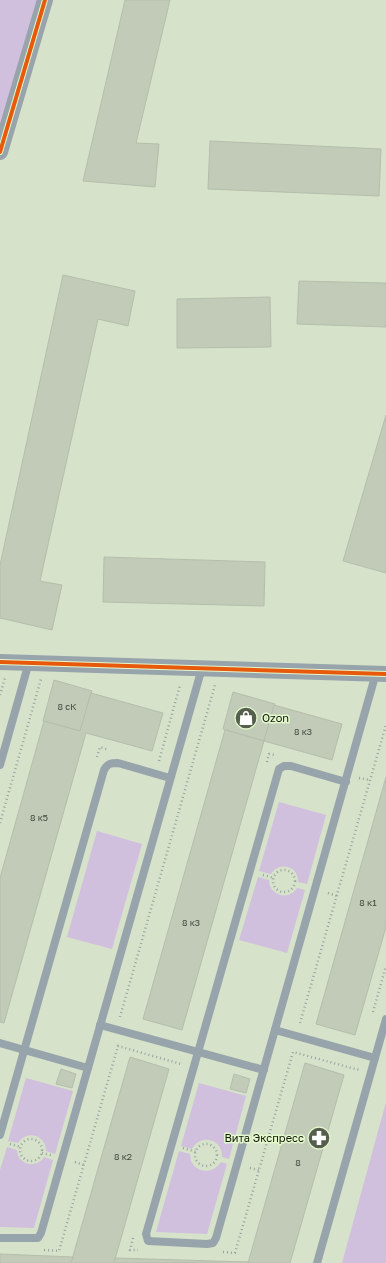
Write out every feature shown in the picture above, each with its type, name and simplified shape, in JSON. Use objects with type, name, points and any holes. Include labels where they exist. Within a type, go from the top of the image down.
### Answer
[{"type":"street","points":[[0,152],[45,0]]},
{"type":"street","points":[[3,667],[29,662],[381,673]]},
{"type":"lane","points":[[0,765],[29,662]]},
{"type":"lane","points":[[0,1238],[38,1238],[41,1233],[202,668]]},
{"type":"lane","points":[[346,782],[291,766],[284,766],[279,769],[146,1234],[148,1241],[207,1244],[213,1243],[216,1238],[346,782],[381,673]]},
{"type":"lane","points":[[0,1135],[106,765],[118,763],[170,778]]},
{"type":"lane","points":[[317,1263],[386,1019]]},
{"type":"lane","points":[[100,1025],[264,1070]]},
{"type":"lane","points":[[275,1030],[375,1058]]},
{"type":"lane","points":[[0,1043],[88,1068]]},
{"type":"path","points":[[0,696],[3,667]]},
{"type":"path","points":[[0,823],[43,673]]},
{"type":"path","points":[[120,1019],[217,680]]},
{"type":"path","points":[[298,1029],[386,725]]},
{"type":"path","points":[[265,769],[269,754],[277,756]]},
{"type":"path","points":[[287,870],[292,873],[294,884],[291,889],[281,892],[274,884],[276,873],[287,870]]},
{"type":"path","points":[[372,1017],[386,966]]},
{"type":"path","points":[[37,1250],[59,1251],[118,1046],[182,1064],[180,1071]]},
{"type":"path","points":[[220,1252],[235,1253],[293,1052],[359,1070],[357,1078]]},
{"type":"path","points":[[29,1139],[34,1140],[42,1147],[42,1153],[34,1160],[28,1160],[21,1152],[21,1147],[29,1139]]},
{"type":"path","points":[[204,1145],[209,1145],[214,1148],[217,1158],[209,1166],[203,1166],[198,1163],[196,1152],[204,1145]]},
{"type":"path","points":[[134,1235],[130,1250],[145,1250]]},
{"type":"shaded area","points":[[0,0],[39,0],[0,128]]},
{"type":"shaded area","points":[[279,802],[326,815],[307,884],[298,882],[295,872],[288,867],[274,870],[271,874],[259,871]]},
{"type":"shaded area","points":[[97,831],[142,844],[112,949],[67,937]]},
{"type":"shaded area","points":[[258,877],[269,880],[272,890],[280,895],[294,892],[297,888],[305,890],[287,953],[239,940]]},
{"type":"shaded area","points":[[26,1078],[73,1091],[55,1154],[46,1151],[43,1141],[35,1136],[26,1136],[18,1143],[8,1141]]},
{"type":"shaded area","points":[[199,1083],[246,1096],[229,1159],[222,1157],[219,1146],[210,1140],[200,1141],[192,1149],[181,1146]]},
{"type":"shaded area","points":[[386,1102],[386,1263],[342,1263]]},
{"type":"shaded area","points":[[7,1147],[17,1150],[20,1159],[28,1164],[41,1161],[44,1157],[53,1160],[34,1228],[0,1227],[0,1170]]},
{"type":"shaded area","points":[[179,1151],[190,1154],[193,1165],[202,1170],[212,1170],[221,1162],[227,1164],[207,1234],[156,1232]]},
{"type":"building","points":[[125,0],[170,0],[136,143],[159,144],[155,187],[83,181]]},
{"type":"building","points":[[210,141],[381,149],[379,196],[208,189]]},
{"type":"building","points":[[63,275],[135,291],[128,326],[98,319],[40,581],[62,585],[52,630],[0,618],[0,565]]},
{"type":"building","points":[[299,281],[386,283],[386,327],[297,324]]},
{"type":"building","points":[[270,297],[271,347],[177,348],[177,299]]},
{"type":"building","points":[[386,415],[386,573],[343,561]]},
{"type":"building","points":[[104,557],[265,562],[264,606],[103,602]]},
{"type":"building","points":[[54,680],[92,691],[80,731],[43,721]]},
{"type":"building","points":[[233,692],[275,704],[264,741],[223,729]]},
{"type":"building","points":[[91,693],[163,713],[152,751],[86,733],[4,1023],[0,1022],[0,878],[44,721],[80,731]]},
{"type":"building","points":[[274,705],[342,724],[332,760],[264,741]]},
{"type":"building","points":[[225,730],[264,741],[182,1030],[143,1019]]},
{"type":"building","points":[[386,777],[386,927],[355,1035],[316,1024]]},
{"type":"building","points":[[130,1057],[169,1069],[114,1263],[71,1263]]},
{"type":"building","points":[[305,1063],[344,1075],[290,1263],[248,1263]]},
{"type":"building","points":[[61,1069],[76,1074],[72,1088],[56,1084]]},
{"type":"building","points":[[234,1074],[250,1079],[246,1093],[230,1089]]},
{"type":"building","points":[[0,1254],[73,1257],[71,1263],[0,1263]]},
{"type":"building","points":[[115,1258],[248,1262],[114,1263]]},
{"type":"cycle path","points":[[0,152],[45,0]]},
{"type":"cycle path","points":[[0,662],[386,674]]},
{"type":"place","name":"Ozon","points":[[246,718]]},
{"type":"place","name":"Вита Экспресс","points":[[319,1138]]}]
